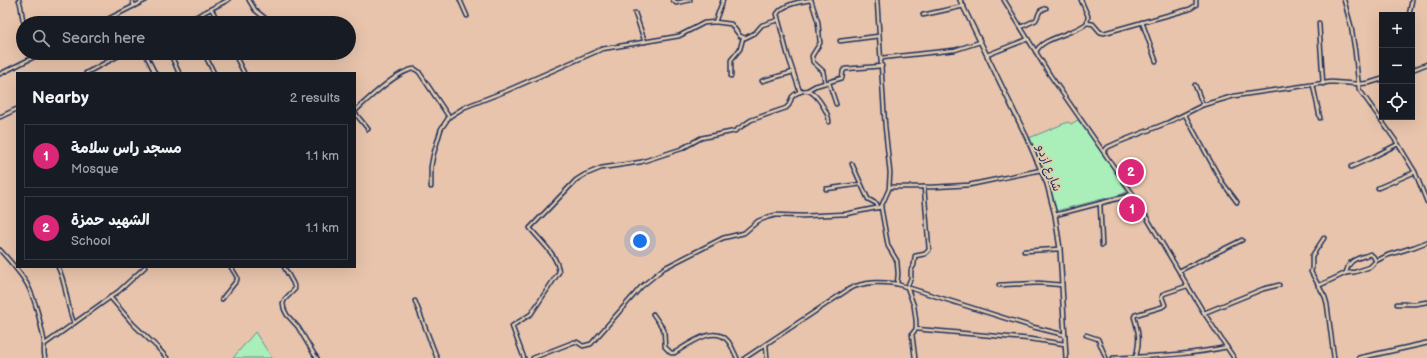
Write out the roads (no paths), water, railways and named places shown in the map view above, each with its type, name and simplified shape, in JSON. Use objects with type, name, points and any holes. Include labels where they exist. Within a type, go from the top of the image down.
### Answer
[{"type":"street","points":[[19,0],[23,16]]},
{"type":"street","points":[[132,0],[134,6]]},
{"type":"street","points":[[114,16],[146,0]]},
{"type":"street","points":[[200,16],[228,0]]},
{"type":"street","points":[[249,0],[255,10],[262,16]]},
{"type":"street","points":[[460,0],[466,16]]},
{"type":"street","points":[[673,0],[676,3],[690,0]]},
{"type":"street","points":[[715,22],[723,0]]},
{"type":"street","points":[[800,92],[777,14],[779,11],[788,6],[811,0],[818,22],[820,43],[813,52],[813,62],[823,71],[825,83]]},
{"type":"street","points":[[877,0],[885,126],[890,173],[889,187],[880,208]]},
{"type":"street","name":"شارع ازدو","points":[[960,0],[1042,169],[1055,215],[1060,249],[1066,358]]},
{"type":"street","points":[[1005,0],[1036,52],[1132,193],[1204,313],[1234,358]]},
{"type":"street","points":[[1081,0],[1088,16],[1088,23]]},
{"type":"street","points":[[1036,52],[1041,45],[1088,23],[1093,24],[1102,33],[1190,9],[1196,5],[1196,0]]},
{"type":"street","points":[[1344,0],[1351,26],[1359,89],[1398,144],[1415,172],[1427,202]]},
{"type":"street","points":[[1410,12],[1412,0]]},
{"type":"street","points":[[923,15],[964,6]]},
{"type":"street","points":[[1021,27],[1036,20],[1040,11],[1046,8]]},
{"type":"street","points":[[212,10],[215,16]]},
{"type":"street","points":[[635,13],[645,42]]},
{"type":"street","points":[[743,38],[755,33],[762,25],[778,20]]},
{"type":"street","points":[[431,187],[431,167],[441,129],[449,117],[465,107],[602,50],[679,36],[704,23],[715,22],[731,24],[743,38]]},
{"type":"street","points":[[1142,22],[1156,61]]},
{"type":"street","points":[[1319,23],[1322,84]]},
{"type":"street","points":[[840,41],[879,36]]},
{"type":"street","points":[[731,76],[731,60],[740,49],[743,38]]},
{"type":"street","points":[[986,55],[1028,39]]},
{"type":"street","points":[[881,58],[955,50],[980,42]]},
{"type":"street","points":[[0,74],[28,60]]},
{"type":"street","points":[[88,72],[111,60]]},
{"type":"street","points":[[148,60],[154,72]]},
{"type":"street","points":[[173,60],[179,72]]},
{"type":"street","points":[[208,60],[214,72]]},
{"type":"street","points":[[238,60],[244,72]]},
{"type":"street","points":[[1415,69],[1427,64]]},
{"type":"street","points":[[524,358],[512,326],[532,314],[559,272],[554,258],[530,228],[560,195],[584,175],[601,168],[641,162],[681,149],[702,138],[735,131],[751,120],[786,108],[789,106],[792,98],[800,92],[842,78],[844,69],[882,66]]},
{"type":"street","points":[[356,111],[389,82],[411,69],[415,69],[419,72],[449,117]]},
{"type":"street","points":[[762,81],[793,72]]},
{"type":"street","points":[[1104,151],[1108,147],[1185,115],[1203,105],[1234,96],[1340,82],[1359,84],[1379,80]]},
{"type":"street","points":[[829,83],[836,104]]},
{"type":"street","points":[[1195,84],[1203,105]]},
{"type":"street","points":[[1313,85],[1320,118]]},
{"type":"street","points":[[808,90],[828,114],[829,122]]},
{"type":"street","points":[[0,118],[16,110]]},
{"type":"street","points":[[356,113],[368,129]]},
{"type":"street","points":[[1185,115],[1222,182],[1237,202]]},
{"type":"street","points":[[1351,166],[1371,158],[1398,144]]},
{"type":"street","points":[[852,164],[868,199],[877,204],[880,208],[888,246],[897,261],[897,284]]},
{"type":"street","points":[[889,187],[968,185],[1042,169]]},
{"type":"street","points":[[1378,188],[1415,172]]},
{"type":"street","points":[[826,189],[861,184]]},
{"type":"street","points":[[915,358],[912,334],[916,329],[916,321],[914,306],[907,287],[911,278],[911,270],[914,265],[915,256],[925,254],[929,250],[924,187]]},
{"type":"street","points":[[1055,215],[1124,197],[1132,193]]},
{"type":"street","points":[[1100,203],[1102,245]]},
{"type":"street","points":[[533,358],[574,342],[587,346],[596,339],[642,287],[664,268],[723,238],[744,232],[768,217],[776,215],[809,216],[846,214],[880,208]]},
{"type":"street","points":[[1324,238],[1311,258],[1312,276],[1327,304],[1334,358]]},
{"type":"street","points":[[1179,271],[1242,240]]},
{"type":"street","points":[[1318,286],[1346,273],[1374,265],[1376,261],[1388,255],[1427,242]]},
{"type":"street","points":[[1024,251],[1060,249]]},
{"type":"street","points":[[0,250],[26,282],[30,291],[45,344],[43,350],[45,358]]},
{"type":"street","points":[[1346,273],[1348,265],[1354,260],[1370,254],[1376,261]]},
{"type":"street","points":[[58,268],[74,323]]},
{"type":"street","points":[[45,344],[119,292],[144,268]]},
{"type":"street","points":[[222,299],[237,280],[237,277],[232,268]]},
{"type":"street","points":[[285,268],[295,287],[294,291],[285,299],[283,303],[284,309],[287,315],[298,327],[318,358]]},
{"type":"street","points":[[745,358],[857,285],[880,282],[897,284],[1033,327],[1065,335]]},
{"type":"street","points":[[999,285],[1039,283],[1062,285]]},
{"type":"street","points":[[1204,313],[1263,289],[1279,285]]},
{"type":"street","points":[[1136,356],[1139,333],[1134,317],[1162,307],[1165,304],[1162,297],[1163,294],[1188,286]]},
{"type":"street","points":[[110,297],[132,324],[167,358]]},
{"type":"street","points":[[415,301],[437,358]]},
{"type":"street","points":[[1396,304],[1415,304],[1427,302]]},
{"type":"street","points":[[653,314],[664,330],[665,347],[671,353],[674,353],[705,336],[718,334],[728,340],[737,358]]},
{"type":"street","points":[[916,329],[1065,344]]},
{"type":"street","points":[[1086,335],[1098,339],[1106,358]]},
{"type":"street","points":[[1358,358],[1376,356],[1427,343]]},
{"type":"street","points":[[766,345],[767,358]]},
{"type":"street","points":[[1113,358],[1158,356],[1227,347]]},
{"type":"place","name":"الشهيد حمزة","points":[[1131,172]]},
{"type":"place","name":"مسجد راس سلامة","points":[[1132,209]]}]
